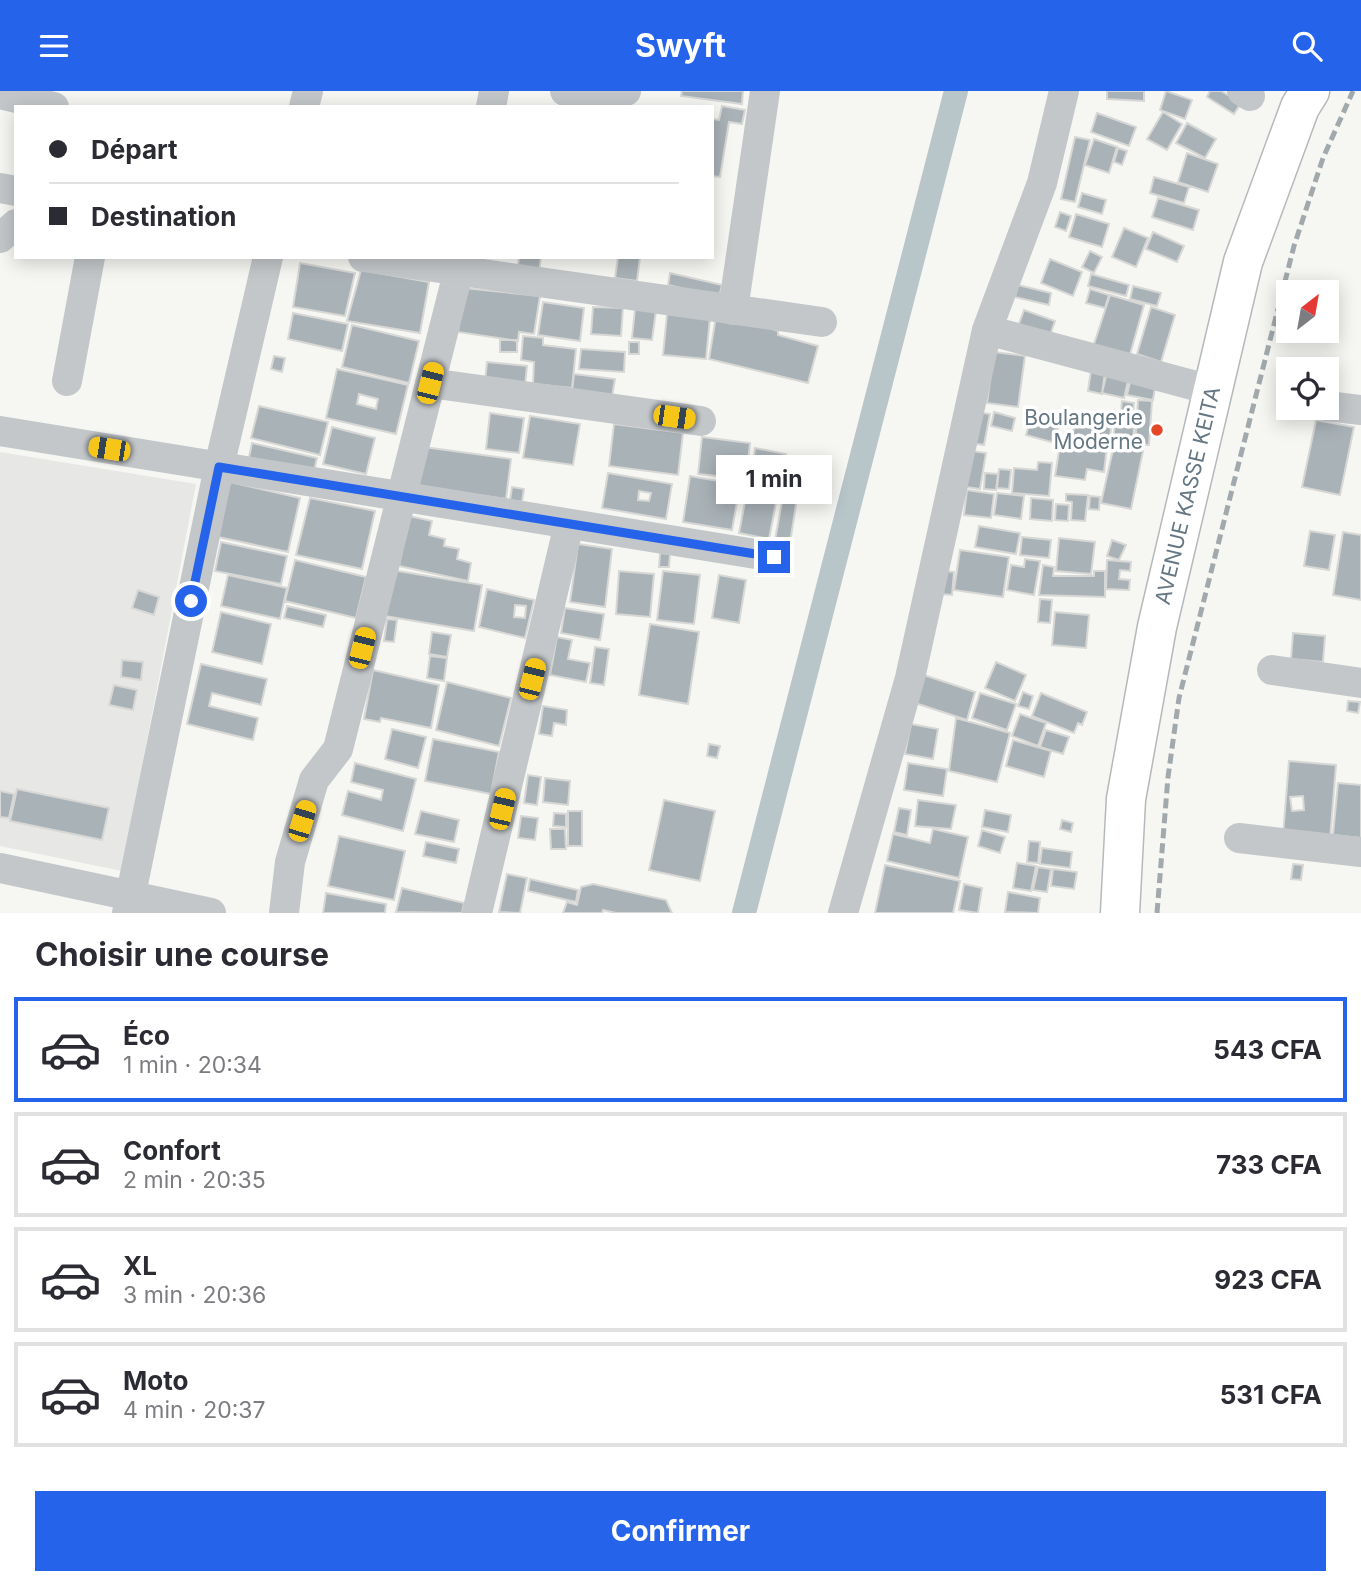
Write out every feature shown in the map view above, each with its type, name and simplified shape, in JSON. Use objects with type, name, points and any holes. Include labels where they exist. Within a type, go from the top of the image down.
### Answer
[{"type":"main road","name":"AVENUE KASSE KEITA","points":[[1120,913],[1126,799],[1157,627],[1211,390],[1243,262],[1300,107],[1310,91]]},
{"type":"street","points":[[565,91],[585,96],[626,91]]},
{"type":"street","points":[[733,310],[765,91]]},
{"type":"street","points":[[843,913],[910,678],[987,330],[1042,183],[1064,91]]},
{"type":"street","points":[[0,94],[46,105]]},
{"type":"street","points":[[0,238],[14,226]]},
{"type":"street","points":[[67,381],[90,259]]},
{"type":"street","points":[[129,905],[219,467],[268,259]]},
{"type":"street","points":[[391,259],[460,264],[733,310],[822,322]]},
{"type":"street","points":[[284,913],[290,862],[314,780],[338,748],[460,264]]},
{"type":"street","points":[[987,330],[1211,390]]},
{"type":"street","points":[[430,383],[701,421]]},
{"type":"street","points":[[1339,407],[1361,410]]},
{"type":"street","points":[[0,431],[774,557]]},
{"type":"street","points":[[477,913],[569,524]]},
{"type":"street","points":[[1272,670],[1361,683]]},
{"type":"street","points":[[1240,838],[1361,852]]},
{"type":"street","points":[[0,868],[129,905],[211,913]]},
{"type":"shaded area","points":[[0,452],[196,484],[122,871],[0,846]]},
{"type":"building","points":[[682,91],[743,91],[742,104],[681,96]]},
{"type":"building","points":[[1107,91],[1144,91],[1144,101],[1107,99]]},
{"type":"building","points":[[1166,91],[1192,100],[1185,119],[1160,110]]},
{"type":"building","points":[[1210,91],[1221,91],[1241,103],[1234,114],[1207,97]]},
{"type":"building","points":[[722,106],[745,110],[742,124],[729,122],[720,177],[714,176],[714,119],[719,120]]},
{"type":"building","points":[[1163,112],[1182,124],[1167,150],[1147,139]]},
{"type":"building","points":[[1097,113],[1136,127],[1129,146],[1091,132]]},
{"type":"building","points":[[1187,123],[1216,139],[1205,158],[1176,143]]},
{"type":"building","points":[[1075,137],[1090,140],[1075,202],[1061,199]]},
{"type":"building","points":[[1094,139],[1117,147],[1109,173],[1085,165]]},
{"type":"building","points":[[1118,148],[1127,151],[1122,165],[1114,162]]},
{"type":"building","points":[[1187,153],[1218,164],[1208,192],[1178,182]]},
{"type":"building","points":[[1154,177],[1189,187],[1184,203],[1150,193]]},
{"type":"building","points":[[1082,193],[1106,200],[1102,214],[1078,207]]},
{"type":"building","points":[[1158,198],[1199,210],[1193,230],[1152,217]]},
{"type":"building","points":[[1060,212],[1071,216],[1066,231],[1055,227]]},
{"type":"building","points":[[1076,214],[1109,224],[1102,247],[1069,237]]},
{"type":"building","points":[[1124,228],[1148,238],[1136,267],[1112,257]]},
{"type":"building","points":[[1153,232],[1184,246],[1177,262],[1146,249]]},
{"type":"building","points":[[1090,251],[1102,257],[1094,273],[1082,267]]},
{"type":"building","points":[[519,259],[541,259],[539,273],[517,271]]},
{"type":"building","points":[[618,259],[640,259],[637,281],[615,278]]},
{"type":"building","points":[[1050,259],[1082,272],[1073,296],[1041,283]]},
{"type":"building","points":[[300,263],[355,273],[345,316],[293,307]]},
{"type":"building","points":[[361,270],[429,282],[420,333],[347,321]]},
{"type":"building","points":[[670,273],[722,285],[719,297],[668,285]]},
{"type":"building","points":[[1091,274],[1129,285],[1126,296],[1088,286]]},
{"type":"building","points":[[1018,285],[1051,293],[1049,305],[1015,297]]},
{"type":"building","points":[[1133,286],[1161,293],[1157,306],[1130,299]]},
{"type":"building","points":[[464,288],[540,296],[534,334],[519,332],[518,341],[458,332]]},
{"type":"building","points":[[1090,289],[1109,295],[1105,308],[1086,303]]},
{"type":"building","points":[[1110,295],[1144,305],[1129,358],[1093,347]]},
{"type":"building","points":[[543,302],[584,308],[580,341],[538,335]]},
{"type":"building","points":[[593,307],[623,308],[621,336],[591,334]]},
{"type":"building","points":[[1151,307],[1175,315],[1161,362],[1137,354]]},
{"type":"building","points":[[635,309],[656,311],[652,340],[632,338]]},
{"type":"building","points":[[717,310],[778,331],[778,335],[818,346],[808,383],[709,359]]},
{"type":"building","points":[[1024,310],[1055,321],[1048,341],[1017,329]]},
{"type":"building","points":[[293,313],[348,324],[342,351],[288,339]]},
{"type":"building","points":[[667,314],[710,318],[706,359],[663,355]]},
{"type":"building","points":[[352,325],[419,341],[409,383],[342,367]]},
{"type":"building","points":[[523,336],[543,338],[543,345],[576,349],[572,388],[533,384],[534,362],[521,360]]},
{"type":"building","points":[[500,340],[517,340],[517,352],[500,352]]},
{"type":"building","points":[[629,342],[639,342],[639,354],[629,354]]},
{"type":"building","points":[[581,349],[625,352],[624,372],[579,369]]},
{"type":"building","points":[[994,352],[1025,356],[1018,407],[987,403]]},
{"type":"building","points":[[274,356],[285,358],[282,372],[271,369]]},
{"type":"building","points":[[487,362],[527,366],[525,386],[485,381]]},
{"type":"building","points":[[337,369],[408,385],[396,434],[326,418]],"holes":[[[359,394],[378,399],[376,409],[357,404]]]},
{"type":"building","points":[[1091,370],[1105,372],[1102,394],[1088,391]]},
{"type":"building","points":[[1107,372],[1129,377],[1124,398],[1102,393]]},
{"type":"building","points":[[574,374],[615,379],[612,397],[572,392]]},
{"type":"building","points":[[1131,378],[1156,382],[1153,400],[1127,395]]},
{"type":"building","points":[[1138,400],[1152,401],[1149,445],[1135,445]]},
{"type":"building","points":[[1122,401],[1134,403],[1132,420],[1120,419]]},
{"type":"building","points":[[259,406],[328,422],[320,455],[251,438]]},
{"type":"building","points":[[1033,411],[1061,419],[1055,443],[1026,435]]},
{"type":"building","points":[[977,412],[990,414],[984,445],[971,443]]},
{"type":"building","points":[[994,412],[1015,418],[1012,431],[991,426]]},
{"type":"building","points":[[490,413],[524,418],[519,453],[486,449]]},
{"type":"building","points":[[1076,415],[1098,419],[1094,441],[1072,438]]},
{"type":"building","points":[[530,416],[580,424],[573,465],[523,458]]},
{"type":"building","points":[[1100,419],[1112,421],[1109,444],[1097,442]]},
{"type":"building","points":[[1316,420],[1354,427],[1340,495],[1302,487]]},
{"type":"building","points":[[614,424],[683,433],[678,475],[609,466]]},
{"type":"building","points":[[1115,425],[1134,428],[1133,442],[1113,440]]},
{"type":"building","points":[[332,427],[375,438],[366,474],[323,464]]},
{"type":"building","points":[[702,437],[750,443],[746,479],[698,474]]},
{"type":"building","points":[[1061,439],[1107,446],[1104,472],[1087,469],[1085,480],[1055,476]]},
{"type":"building","points":[[252,443],[317,458],[313,476],[248,462]]},
{"type":"building","points":[[1114,445],[1143,451],[1131,509],[1101,503]]},
{"type":"building","points":[[424,447],[511,459],[506,499],[418,487]]},
{"type":"building","points":[[755,448],[786,454],[781,482],[751,477]]},
{"type":"building","points":[[972,451],[986,453],[980,489],[966,487]]},
{"type":"building","points":[[1038,462],[1052,463],[1049,496],[1012,493],[1014,468],[1037,470]]},
{"type":"building","points":[[790,466],[802,468],[799,489],[786,487]]},
{"type":"building","points":[[999,469],[1011,470],[1009,489],[997,488]]},
{"type":"building","points":[[608,473],[672,484],[666,519],[602,508]],"holes":[[[639,491],[651,493],[649,501],[638,500]]]},
{"type":"building","points":[[985,473],[998,474],[996,490],[984,489]]},
{"type":"building","points":[[690,476],[740,485],[732,530],[683,522]]},
{"type":"building","points":[[230,482],[300,498],[288,552],[218,537]]},
{"type":"building","points":[[748,486],[778,492],[769,539],[739,533]]},
{"type":"building","points":[[512,487],[524,489],[522,502],[510,500]]},
{"type":"building","points":[[967,490],[994,494],[991,518],[964,515]]},
{"type":"building","points":[[997,493],[1024,496],[1021,519],[994,515]]},
{"type":"building","points":[[1066,494],[1088,495],[1085,521],[1071,520],[1072,502],[1066,501]]},
{"type":"building","points":[[783,496],[797,498],[790,543],[775,540]]},
{"type":"building","points":[[1090,496],[1100,497],[1099,510],[1089,509]]},
{"type":"building","points":[[310,498],[375,511],[362,569],[296,555]]},
{"type":"building","points":[[1031,498],[1053,500],[1052,521],[1030,519]]},
{"type":"building","points":[[1056,504],[1069,505],[1068,521],[1055,520]]},
{"type":"building","points":[[409,516],[432,521],[429,535],[445,539],[444,546],[459,549],[457,559],[471,563],[468,581],[399,566]]},
{"type":"building","points":[[979,526],[1020,533],[1016,554],[975,547]]},
{"type":"building","points":[[1310,531],[1335,535],[1329,570],[1304,566]]},
{"type":"building","points":[[1343,532],[1361,535],[1361,600],[1333,595]]},
{"type":"building","points":[[1022,537],[1051,540],[1049,558],[1020,555]]},
{"type":"building","points":[[1059,538],[1095,542],[1091,574],[1056,571]]},
{"type":"building","points":[[1112,540],[1126,545],[1119,560],[1107,556]]},
{"type":"building","points":[[221,542],[287,556],[281,584],[215,571]]},
{"type":"building","points":[[578,544],[612,549],[605,607],[570,602]]},
{"type":"building","points":[[960,550],[1009,557],[1003,597],[954,590]]},
{"type":"building","points":[[660,553],[670,554],[669,567],[659,567]]},
{"type":"building","points":[[1025,559],[1040,561],[1034,595],[1007,590],[1011,565],[1024,567]]},
{"type":"building","points":[[295,560],[366,577],[356,618],[285,601]]},
{"type":"building","points":[[1107,560],[1131,562],[1130,571],[1120,570],[1119,579],[1130,580],[1129,590],[1106,589]]},
{"type":"building","points":[[1043,565],[1054,567],[1053,576],[1094,576],[1094,571],[1105,571],[1105,597],[1039,595]]},
{"type":"building","points":[[392,570],[482,585],[474,631],[385,616]]},
{"type":"building","points":[[619,571],[654,574],[650,617],[616,614]]},
{"type":"building","points":[[663,571],[700,575],[694,624],[657,620]]},
{"type":"building","points":[[943,571],[954,572],[952,595],[941,594]]},
{"type":"building","points":[[228,575],[287,588],[280,619],[221,606]]},
{"type":"building","points":[[719,575],[746,580],[739,623],[712,618]]},
{"type":"building","points":[[487,589],[534,600],[525,638],[479,627]],"holes":[[[515,605],[526,606],[525,618],[514,617]]]},
{"type":"building","points":[[138,590],[159,597],[154,615],[132,608]]},
{"type":"building","points":[[1040,599],[1052,600],[1050,623],[1038,622]]},
{"type":"building","points":[[287,606],[326,615],[323,627],[284,618]]},
{"type":"building","points":[[565,608],[604,614],[600,640],[561,633]]},
{"type":"building","points":[[221,612],[271,624],[262,664],[212,652]]},
{"type":"building","points":[[1055,612],[1089,615],[1086,648],[1052,645]]},
{"type":"building","points":[[387,619],[397,620],[394,642],[384,641]]},
{"type":"building","points":[[650,624],[699,632],[688,704],[639,695]]},
{"type":"building","points":[[432,632],[451,635],[447,657],[429,654]]},
{"type":"building","points":[[1293,633],[1325,636],[1323,662],[1291,659]]},
{"type":"building","points":[[557,637],[572,640],[568,659],[590,663],[586,682],[550,675]]},
{"type":"building","points":[[595,647],[609,649],[604,685],[590,683]]},
{"type":"building","points":[[430,656],[447,658],[444,681],[427,678]]},
{"type":"building","points":[[122,660],[143,662],[141,680],[121,677]]},
{"type":"building","points":[[996,662],[1026,675],[1015,701],[985,688]]},
{"type":"building","points":[[201,664],[267,679],[261,705],[212,693],[209,706],[258,718],[253,740],[187,724]]},
{"type":"building","points":[[373,670],[439,685],[431,728],[381,718],[380,722],[364,719]]},
{"type":"building","points":[[921,674],[975,692],[967,720],[912,702]]},
{"type":"building","points":[[447,682],[511,698],[499,746],[436,730]]},
{"type":"building","points":[[114,685],[137,690],[133,710],[109,705]]},
{"type":"building","points":[[1023,692],[1033,696],[1029,709],[1018,706]]},
{"type":"building","points":[[980,693],[1016,704],[1007,730],[972,718]]},
{"type":"building","points":[[1041,693],[1087,712],[1082,725],[1078,723],[1074,733],[1032,716]]},
{"type":"building","points":[[1348,701],[1360,702],[1358,713],[1347,711]]},
{"type":"building","points":[[543,706],[567,710],[566,725],[554,723],[552,736],[539,734]]},
{"type":"building","points":[[1020,714],[1046,723],[1038,746],[1012,736]]},
{"type":"building","points":[[956,718],[1010,733],[997,782],[949,771]]},
{"type":"building","points":[[911,724],[938,729],[933,759],[905,754]]},
{"type":"building","points":[[392,729],[426,737],[418,768],[385,759]]},
{"type":"building","points":[[1046,730],[1069,737],[1063,754],[1040,747]]},
{"type":"building","points":[[433,739],[499,752],[491,794],[425,781]]},
{"type":"building","points":[[1013,740],[1051,751],[1044,777],[1006,766]]},
{"type":"building","points":[[709,744],[720,746],[717,758],[707,756]]},
{"type":"building","points":[[1289,761],[1336,765],[1330,839],[1283,835]],"holes":[[[1303,796],[1304,810],[1292,811],[1290,797]]]},
{"type":"building","points":[[355,763],[416,779],[403,831],[342,815],[348,791],[381,800],[383,790],[351,782]]},
{"type":"building","points":[[908,763],[947,769],[943,796],[904,790]]},
{"type":"building","points":[[528,775],[541,777],[537,805],[524,803]]},
{"type":"building","points":[[545,778],[570,781],[568,805],[543,802]]},
{"type":"building","points":[[1338,783],[1361,785],[1361,838],[1333,835]]},
{"type":"building","points":[[17,789],[109,808],[102,840],[10,821]]},
{"type":"building","points":[[0,791],[14,794],[9,818],[0,817]]},
{"type":"building","points":[[664,800],[715,811],[700,881],[649,870]]},
{"type":"building","points":[[918,800],[956,805],[951,829],[915,826]]},
{"type":"building","points":[[899,808],[911,810],[907,835],[894,832]]},
{"type":"building","points":[[985,810],[1011,815],[1008,832],[982,827]]},
{"type":"building","points":[[421,811],[459,820],[454,842],[415,834]]},
{"type":"building","points":[[568,811],[582,811],[582,846],[568,846]]},
{"type":"building","points":[[554,813],[566,814],[566,827],[553,826]]},
{"type":"building","points":[[521,816],[538,818],[535,840],[518,838]]},
{"type":"building","points":[[1062,820],[1073,823],[1071,832],[1060,829]]},
{"type":"building","points":[[550,829],[565,829],[566,849],[551,849]]},
{"type":"building","points":[[933,829],[968,837],[959,878],[887,861],[893,834],[930,843]]},
{"type":"building","points":[[982,830],[1005,837],[1000,853],[978,846]]},
{"type":"building","points":[[339,836],[405,851],[394,900],[328,886]]},
{"type":"building","points":[[1029,841],[1040,842],[1038,863],[1027,862]]},
{"type":"building","points":[[426,842],[459,849],[456,863],[423,856]]},
{"type":"building","points":[[1042,848],[1072,852],[1070,868],[1040,864]]},
{"type":"building","points":[[1017,863],[1036,866],[1031,891],[1013,888]]},
{"type":"building","points":[[1293,864],[1303,865],[1301,880],[1291,879]]},
{"type":"building","points":[[885,865],[960,881],[953,913],[875,913]]},
{"type":"building","points":[[1038,867],[1051,869],[1047,892],[1033,890]]},
{"type":"building","points":[[1053,869],[1077,872],[1074,889],[1051,886]]},
{"type":"building","points":[[507,874],[527,878],[520,913],[499,912]]},
{"type":"building","points":[[530,879],[578,890],[576,902],[528,891]]},
{"type":"building","points":[[593,884],[666,900],[672,913],[616,913],[603,910],[602,913],[563,913],[567,902],[577,905],[581,887]]},
{"type":"building","points":[[964,884],[982,888],[978,913],[959,910]]},
{"type":"building","points":[[402,888],[464,903],[462,913],[396,912]]},
{"type":"building","points":[[1008,892],[1040,898],[1038,913],[1005,912]]},
{"type":"building","points":[[326,893],[386,904],[385,913],[323,913]]},
{"type":"waterway","points":[[744,913],[956,91]]},
{"type":"railway","points":[[1157,913],[1168,777],[1179,698],[1294,246],[1323,158],[1353,91]]},
{"type":"place","name":"Boulangerie Moderne","points":[[1157,430]]},
{"type":"route","points":[[191,601],[219,467],[774,557]]}]
